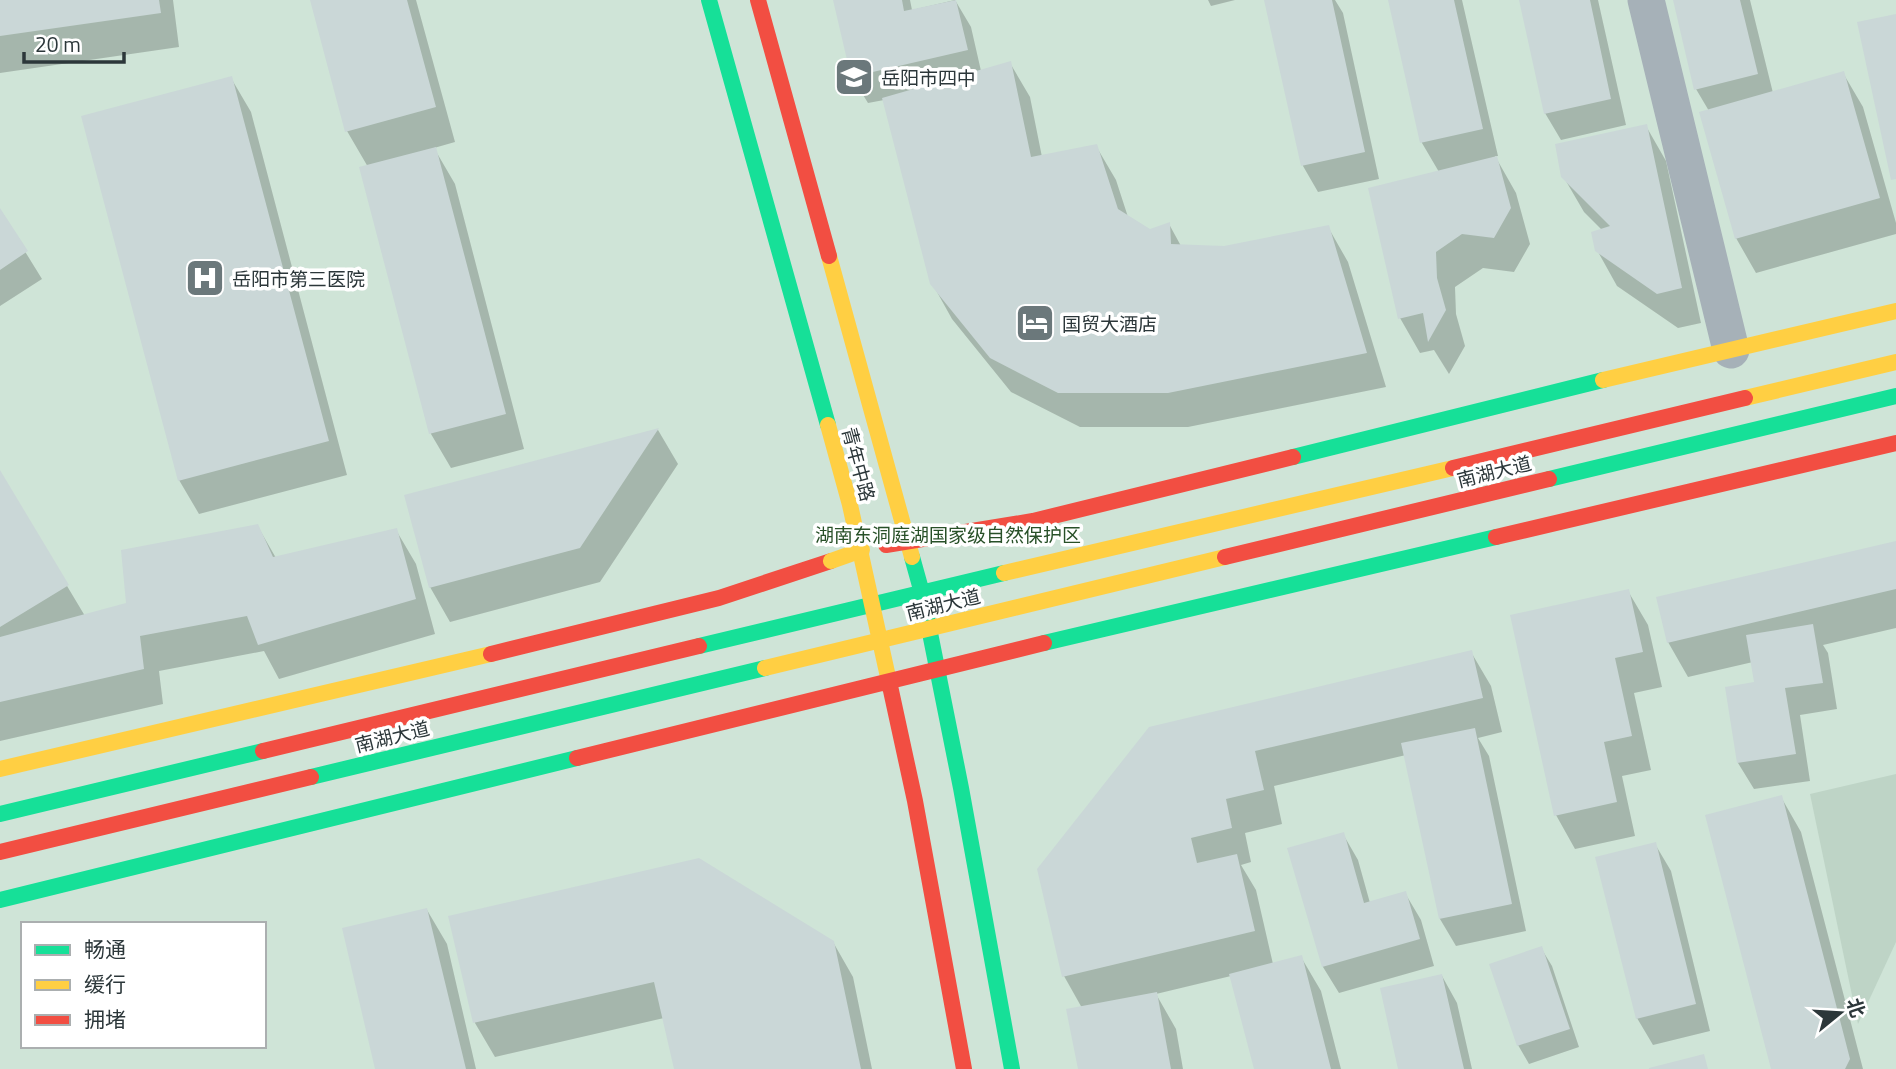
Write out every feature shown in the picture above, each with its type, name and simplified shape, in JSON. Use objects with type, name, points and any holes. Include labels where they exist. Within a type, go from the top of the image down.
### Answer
[{"type":"main road","name":"青年中路","points":[[709,0],[850,505],[915,801],[964,1069]]},
{"type":"main road","name":"青年中路","points":[[758,0],[922,593],[1012,1069]]},
{"type":"main road","points":[[0,769],[348,690],[706,601],[862,550],[1033,521],[1602,380],[1896,311]]},
{"type":"main road","name":"南湖大道","points":[[0,814],[1896,362]]},
{"type":"main road","name":"南湖大道","points":[[0,852],[1896,396]]},
{"type":"main road","points":[[0,900],[889,681],[1896,443]]},
{"type":"street","points":[[1646,0],[1731,350]]},
{"type":"green space","name":"湖南东洞庭湖国家级自然保护区","points":[[0,0],[1896,0],[1896,1069],[0,1069]]},
{"type":"green space","points":[[1896,774],[1896,942],[1858,1024],[1810,794]]},
{"type":"building","points":[[0,0],[159,0],[161,13],[0,36]]},
{"type":"building","points":[[310,0],[407,0],[436,107],[345,132]]},
{"type":"building","points":[[833,0],[902,0],[904,11],[956,0],[968,50],[851,77]]},
{"type":"building","points":[[1264,0],[1332,0],[1365,152],[1301,166]]},
{"type":"building","points":[[1388,0],[1454,0],[1483,129],[1420,143]]},
{"type":"building","points":[[1519,0],[1590,0],[1611,99],[1544,114]]},
{"type":"building","points":[[1673,0],[1740,0],[1758,74],[1694,90]]},
{"type":"building","points":[[1896,14],[1896,179],[1891,180],[1857,22]]},
{"type":"building","points":[[1011,61],[1031,157],[1097,144],[1118,209],[1150,229],[1170,222],[1171,244],[1224,246],[1329,225],[1367,353],[1168,393],[1058,393],[990,358],[930,284],[882,98]]},
{"type":"building","points":[[1844,71],[1880,198],[1735,239],[1699,112]]},
{"type":"building","name":"岳阳市第三医院","points":[[232,76],[329,441],[178,481],[81,116]]},
{"type":"building","points":[[1647,124],[1682,288],[1657,294],[1595,251],[1591,232],[1610,226],[1561,177],[1555,144]]},
{"type":"building","points":[[436,147],[506,414],[429,434],[359,167]]},
{"type":"building","points":[[1497,156],[1511,208],[1494,238],[1462,234],[1436,252],[1437,278],[1446,310],[1428,342],[1423,313],[1398,319],[1368,188]]},
{"type":"building","points":[[0,208],[28,251],[0,270]]},
{"type":"building","points":[[659,428],[580,548],[429,588],[404,495]]},
{"type":"building","points":[[0,470],[69,585],[0,627]]},
{"type":"building","points":[[258,524],[273,557],[397,528],[416,599],[258,645],[247,616],[140,636],[144,669],[0,702],[0,637],[126,603],[121,550]]},
{"type":"building","points":[[1896,541],[1896,589],[1667,643],[1656,597]]},
{"type":"building","points":[[1629,589],[1643,652],[1615,658],[1632,736],[1604,742],[1617,802],[1554,816],[1510,615]]},
{"type":"building","points":[[1813,624],[1823,683],[1785,688],[1796,754],[1737,763],[1725,687],[1754,682],[1746,635]]},
{"type":"building","points":[[1472,650],[1483,698],[1255,751],[1264,790],[1226,799],[1232,828],[1191,838],[1197,863],[1237,854],[1255,931],[1062,977],[1037,869],[1149,727]]},
{"type":"building","points":[[1475,728],[1512,904],[1439,919],[1401,743]]},
{"type":"building","points":[[1782,795],[1850,1059],[1845,1069],[1771,1069],[1705,815]]},
{"type":"building","points":[[1344,832],[1364,903],[1406,891],[1420,939],[1322,967],[1287,848]]},
{"type":"building","points":[[1656,842],[1696,1004],[1636,1019],[1595,857]]},
{"type":"building","points":[[699,858],[834,941],[861,1069],[674,1069],[654,982],[473,1023],[448,916]]},
{"type":"building","points":[[427,908],[466,1069],[375,1069],[342,928]]},
{"type":"building","points":[[1542,946],[1570,1029],[1517,1046],[1489,964]]},
{"type":"building","points":[[1302,955],[1331,1069],[1254,1069],[1229,974]]},
{"type":"building","points":[[1442,974],[1464,1069],[1398,1069],[1380,988]]},
{"type":"building","points":[[1157,992],[1171,1069],[1078,1069],[1066,1009]]},
{"type":"building","points":[[1704,1054],[1708,1069],[1649,1069],[1649,1068]]},
{"type":"traffic: fast","points":[[709,0],[828,425]]},
{"type":"traffic: fast","points":[[1293,457],[1603,380]]},
{"type":"traffic: fast","points":[[1549,479],[1896,396]]},
{"type":"traffic: fast","points":[[1044,643],[1496,537]]},
{"type":"traffic: fast","points":[[912,557],[922,593],[961,788],[1012,1069]]},
{"type":"traffic: fast","points":[[699,646],[1004,573]]},
{"type":"traffic: fast","points":[[311,777],[765,668]]},
{"type":"traffic: fast","points":[[0,814],[263,751]]},
{"type":"traffic: fast","points":[[0,900],[577,758]]},
{"type":"traffic: slow","points":[[829,256],[912,557]]},
{"type":"traffic: slow","points":[[1603,380],[1896,311]]},
{"type":"traffic: slow","points":[[1745,398],[1896,362]]},
{"type":"traffic: slow","points":[[828,425],[850,505],[890,686]]},
{"type":"traffic: slow","points":[[1004,573],[1453,468]]},
{"type":"traffic: slow","points":[[831,561],[862,550]]},
{"type":"traffic: slow","points":[[765,668],[1225,557]]},
{"type":"traffic: slow","points":[[0,769],[491,654]]},
{"type":"traffic: jam","points":[[758,0],[829,256]]},
{"type":"traffic: jam","points":[[1453,468],[1745,398]]},
{"type":"traffic: jam","points":[[1496,537],[1896,443]]},
{"type":"traffic: jam","points":[[886,545],[1033,521],[1293,457]]},
{"type":"traffic: jam","points":[[1225,557],[1549,479]]},
{"type":"traffic: jam","points":[[491,654],[719,598],[831,561]]},
{"type":"traffic: jam","points":[[577,758],[1044,643]]},
{"type":"traffic: jam","points":[[263,751],[699,646]]},
{"type":"traffic: jam","points":[[890,686],[915,801],[964,1069]]},
{"type":"traffic: jam","points":[[0,852],[311,777]]},
{"type":"place","name":"岳阳市四中","points":[[854,77]]},
{"type":"place","name":"岳阳市第三医院","points":[[205,278]]},
{"type":"place","name":"国贸大酒店","points":[[1035,323]]}]
